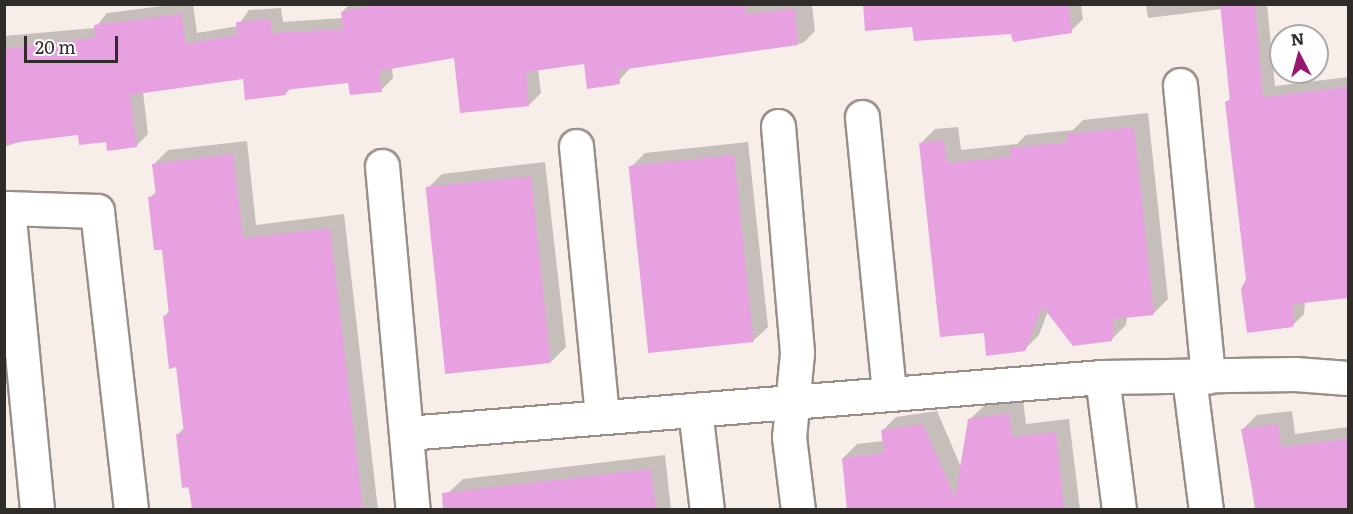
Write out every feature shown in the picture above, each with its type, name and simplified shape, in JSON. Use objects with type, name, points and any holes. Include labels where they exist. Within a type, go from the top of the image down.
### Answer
[{"type":"lane","points":[[1180,85],[1206,510]]},
{"type":"lane","points":[[862,117],[889,394]]},
{"type":"lane","points":[[778,126],[797,353],[795,402],[789,437],[798,510]]},
{"type":"lane","points":[[576,146],[602,417]]},
{"type":"lane","points":[[382,166],[408,433],[412,510]]},
{"type":"lane","points":[[37,510],[6,208],[97,211],[131,510]]},
{"type":"lane","points":[[408,433],[1102,377],[1198,378],[1295,374],[1348,378]]},
{"type":"lane","points":[[1102,377],[1119,510]]},
{"type":"lane","points":[[695,410],[707,510]]},
{"type":"building","points":[[381,4],[745,4],[746,14],[795,9],[798,45],[619,70],[620,84],[587,89],[584,64],[526,72],[529,106],[460,113],[454,58],[379,71],[382,92],[350,95],[348,83],[285,90],[286,95],[245,100],[243,79],[130,95],[137,147],[107,151],[106,142],[79,145],[78,135],[4,144],[4,49],[95,38],[94,25],[181,14],[186,44],[237,35],[236,22],[270,19],[272,33],[343,29],[341,12]]},
{"type":"building","points":[[863,4],[1068,4],[1072,33],[1013,42],[1011,34],[914,41],[912,27],[865,31]]},
{"type":"building","points":[[1220,4],[1255,4],[1263,97],[1348,87],[1348,298],[1294,304],[1293,327],[1247,333],[1241,289],[1246,279],[1225,102],[1230,101]]},
{"type":"building","points":[[1134,127],[1154,315],[1114,319],[1112,341],[1073,346],[1042,306],[1025,351],[986,356],[984,333],[940,337],[919,143],[944,140],[947,163],[1011,157],[1010,148],[1068,142],[1067,134]]},
{"type":"building","points":[[233,154],[243,238],[330,228],[363,510],[192,510],[189,487],[182,488],[176,434],[184,433],[176,367],[169,369],[163,316],[169,315],[162,250],[154,250],[148,197],[156,196],[152,164]]},
{"type":"building","points":[[734,155],[754,342],[648,353],[629,166]]},
{"type":"building","points":[[531,176],[551,363],[445,374],[426,187]]},
{"type":"building","points":[[1009,413],[1012,437],[1056,432],[1064,510],[847,510],[842,458],[884,453],[881,430],[923,424],[955,498],[968,419]]},
{"type":"building","points":[[1278,424],[1281,447],[1348,439],[1348,510],[1256,510],[1241,429]]},
{"type":"building","points":[[651,469],[656,510],[443,510],[442,493]]}]
